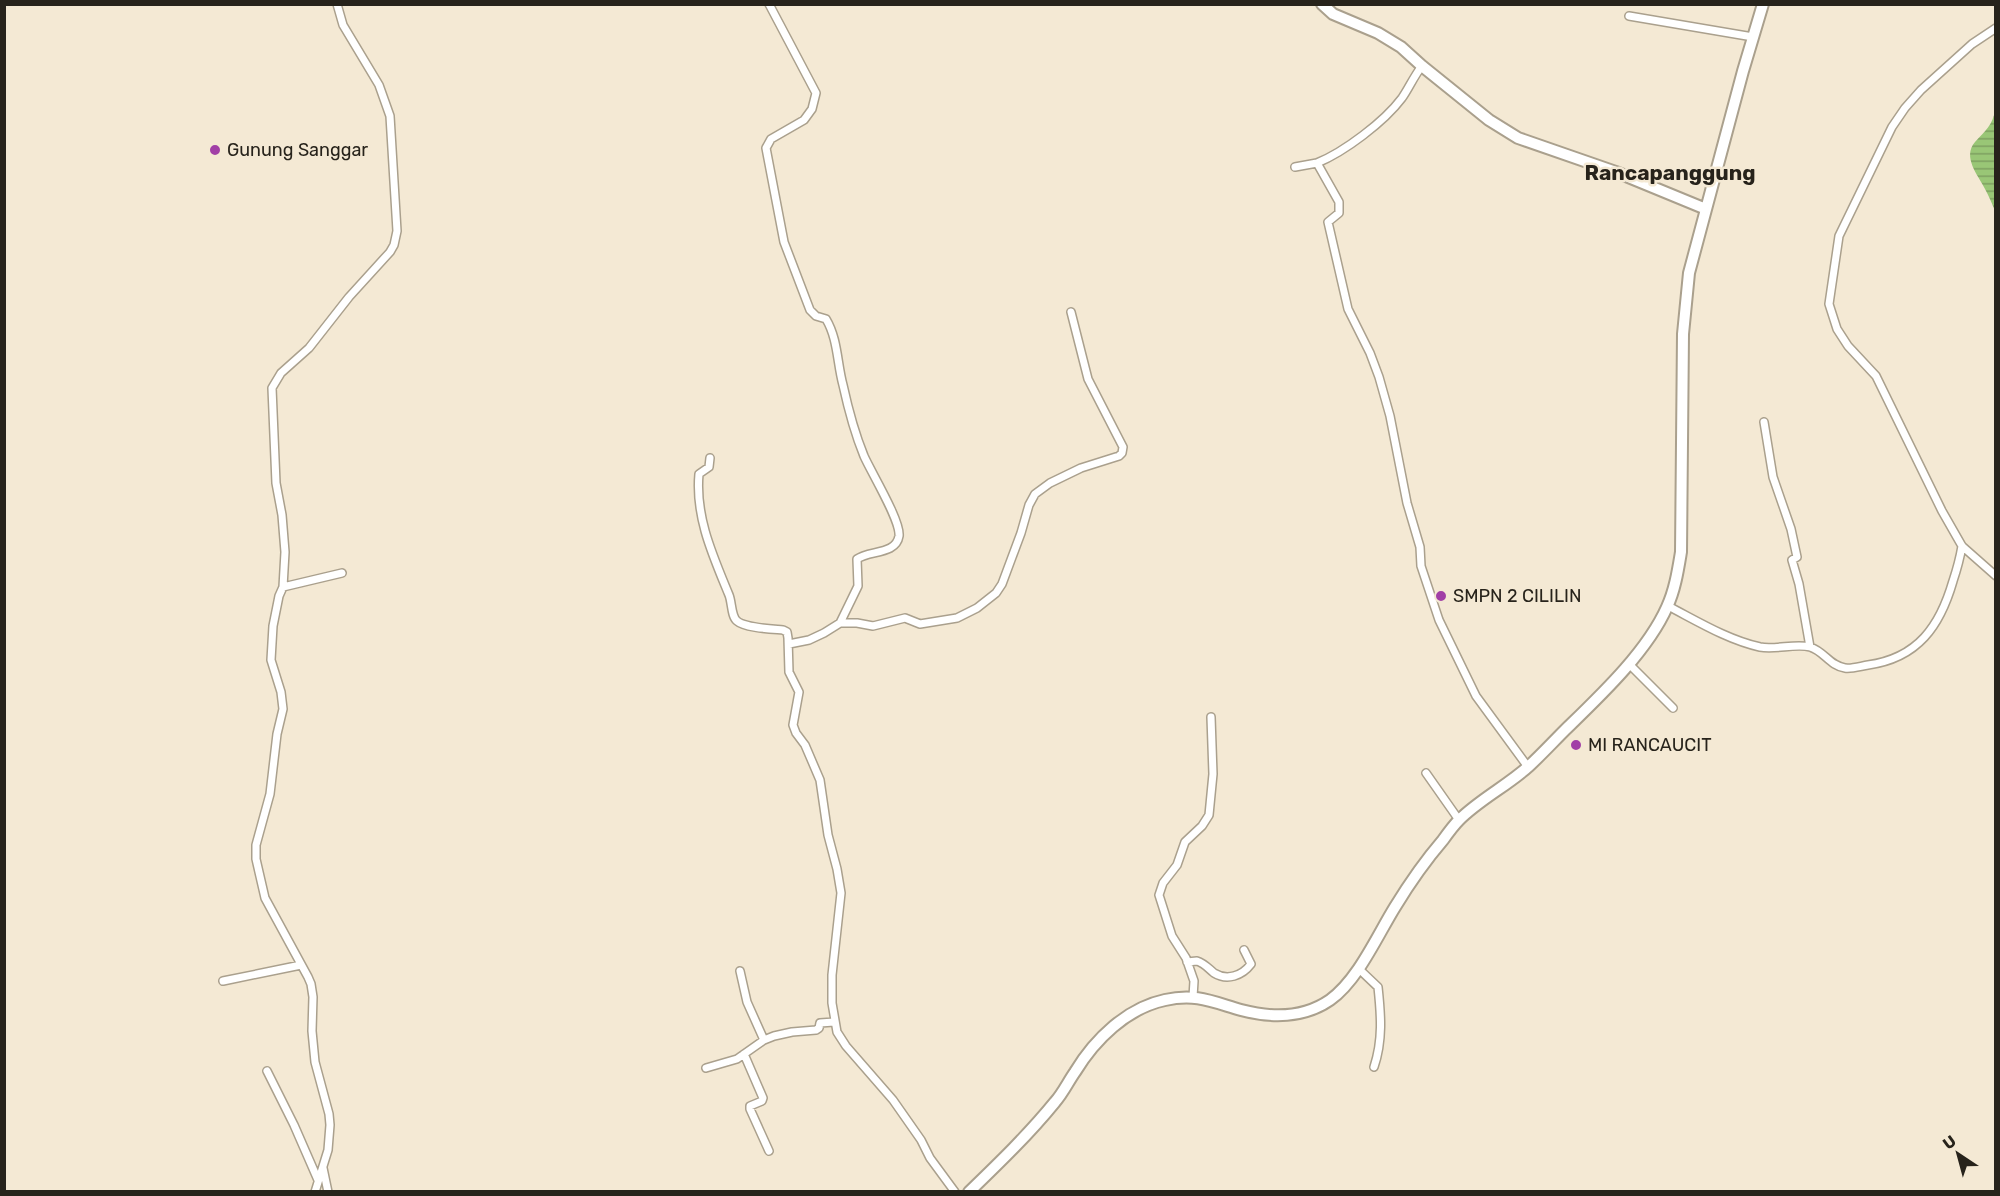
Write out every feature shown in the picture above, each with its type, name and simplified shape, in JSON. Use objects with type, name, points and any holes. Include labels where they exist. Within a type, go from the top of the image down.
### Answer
[{"type":"main road","points":[[1322,4],[1333,14],[1387,38],[1401,47],[1489,120],[1518,138],[1651,185],[1706,209]]},
{"type":"main road","points":[[969,1191],[1045,1114],[1062,1095],[1076,1070],[1109,1029],[1127,1016],[1150,1004],[1193,997],[1211,999],[1243,1010],[1291,1015],[1306,1012],[1341,991],[1421,868],[1459,820],[1528,767],[1629,664],[1650,636],[1668,606],[1681,552],[1681,394],[1686,294],[1693,256],[1763,4]]},
{"type":"street","points":[[315,1191],[328,1150],[329,1114],[315,1062],[311,984],[265,898],[256,859],[256,845],[270,794],[277,734],[283,709],[281,692],[270,660],[273,626],[283,587],[284,531],[276,483],[272,388],[280,373],[309,348],[349,297],[390,252],[397,231],[390,116],[379,85],[343,25],[337,4]]},
{"type":"street","points":[[769,4],[816,93],[812,109],[804,120],[771,139],[766,148],[784,242],[810,310],[816,316],[826,319],[831,326],[837,345],[842,384],[863,453],[894,518],[899,535],[896,542],[888,549],[857,559],[858,586],[840,623]]},
{"type":"street","points":[[1629,16],[1753,37]]},
{"type":"street","points":[[1995,28],[1972,44],[1921,90],[1892,127],[1839,236],[1829,304],[1842,338],[1876,376],[1942,511],[1962,546],[1995,576]]},
{"type":"street","points":[[1295,167],[1330,158],[1370,131],[1401,99],[1422,66]]},
{"type":"street","points":[[1317,163],[1340,204],[1340,213],[1328,222],[1341,281],[1348,309],[1379,377],[1390,416],[1407,503],[1432,600],[1450,644],[1476,696],[1528,767]]},
{"type":"street","points":[[789,644],[816,637],[840,623],[873,626],[904,618],[920,624],[957,618],[977,608],[996,593],[1002,584],[1029,505],[1035,494],[1050,483],[1081,468],[1122,453],[1123,447],[1088,379],[1071,312]]},
{"type":"street","points":[[1764,422],[1773,477],[1791,529],[1797,557],[1792,560],[1799,584],[1810,647]]},
{"type":"street","points":[[710,458],[709,468],[699,474],[700,514],[721,580],[729,596],[734,617],[736,621],[743,624],[785,630],[789,638],[789,672],[799,692],[793,725],[805,745],[820,780],[828,835],[841,893],[831,975],[834,1022],[840,1039],[893,1100],[921,1140],[930,1158],[955,1191]]},
{"type":"street","points":[[1668,606],[1747,643],[1777,648],[1810,647],[1830,662],[1845,668],[1878,664],[1916,646],[1929,634],[1947,600],[1960,561],[1962,546]]},
{"type":"street","points":[[283,587],[342,573]]},
{"type":"street","points":[[1629,664],[1673,708]]},
{"type":"street","points":[[1193,997],[1194,981],[1187,962],[1172,936],[1159,895],[1163,883],[1177,865],[1185,842],[1202,826],[1209,815],[1213,774],[1211,717]]},
{"type":"street","points":[[1426,773],[1459,820]]},
{"type":"street","points":[[1187,962],[1197,960],[1218,975],[1230,977],[1238,975],[1251,964],[1244,950]]},
{"type":"street","points":[[223,981],[301,965]]},
{"type":"street","points":[[1358,968],[1378,987],[1381,1033],[1374,1067]]},
{"type":"street","points":[[740,971],[747,1002],[764,1040]]},
{"type":"street","points":[[706,1068],[730,1062],[764,1040],[792,1032],[816,1030],[820,1023],[834,1022]]},
{"type":"street","points":[[744,1054],[764,1098],[750,1106],[750,1109],[769,1151]]},
{"type":"street","points":[[267,1071],[318,1180]]},
{"type":"street","points":[[323,1168],[328,1191]]},
{"type":"shaded area","points":[[1995,110],[1996,211],[1972,166],[1970,154],[1975,142],[1990,124]]},
{"type":"place","name":"Gunung Sanggar","points":[[215,150]]},
{"type":"place","name":"SMPN 2 CILILIN","points":[[1441,596]]},
{"type":"place","name":"MI RANCAUCIT","points":[[1576,745]]},
{"type":"district","name":"Rancapanggung","points":[[1670,173]]}]
